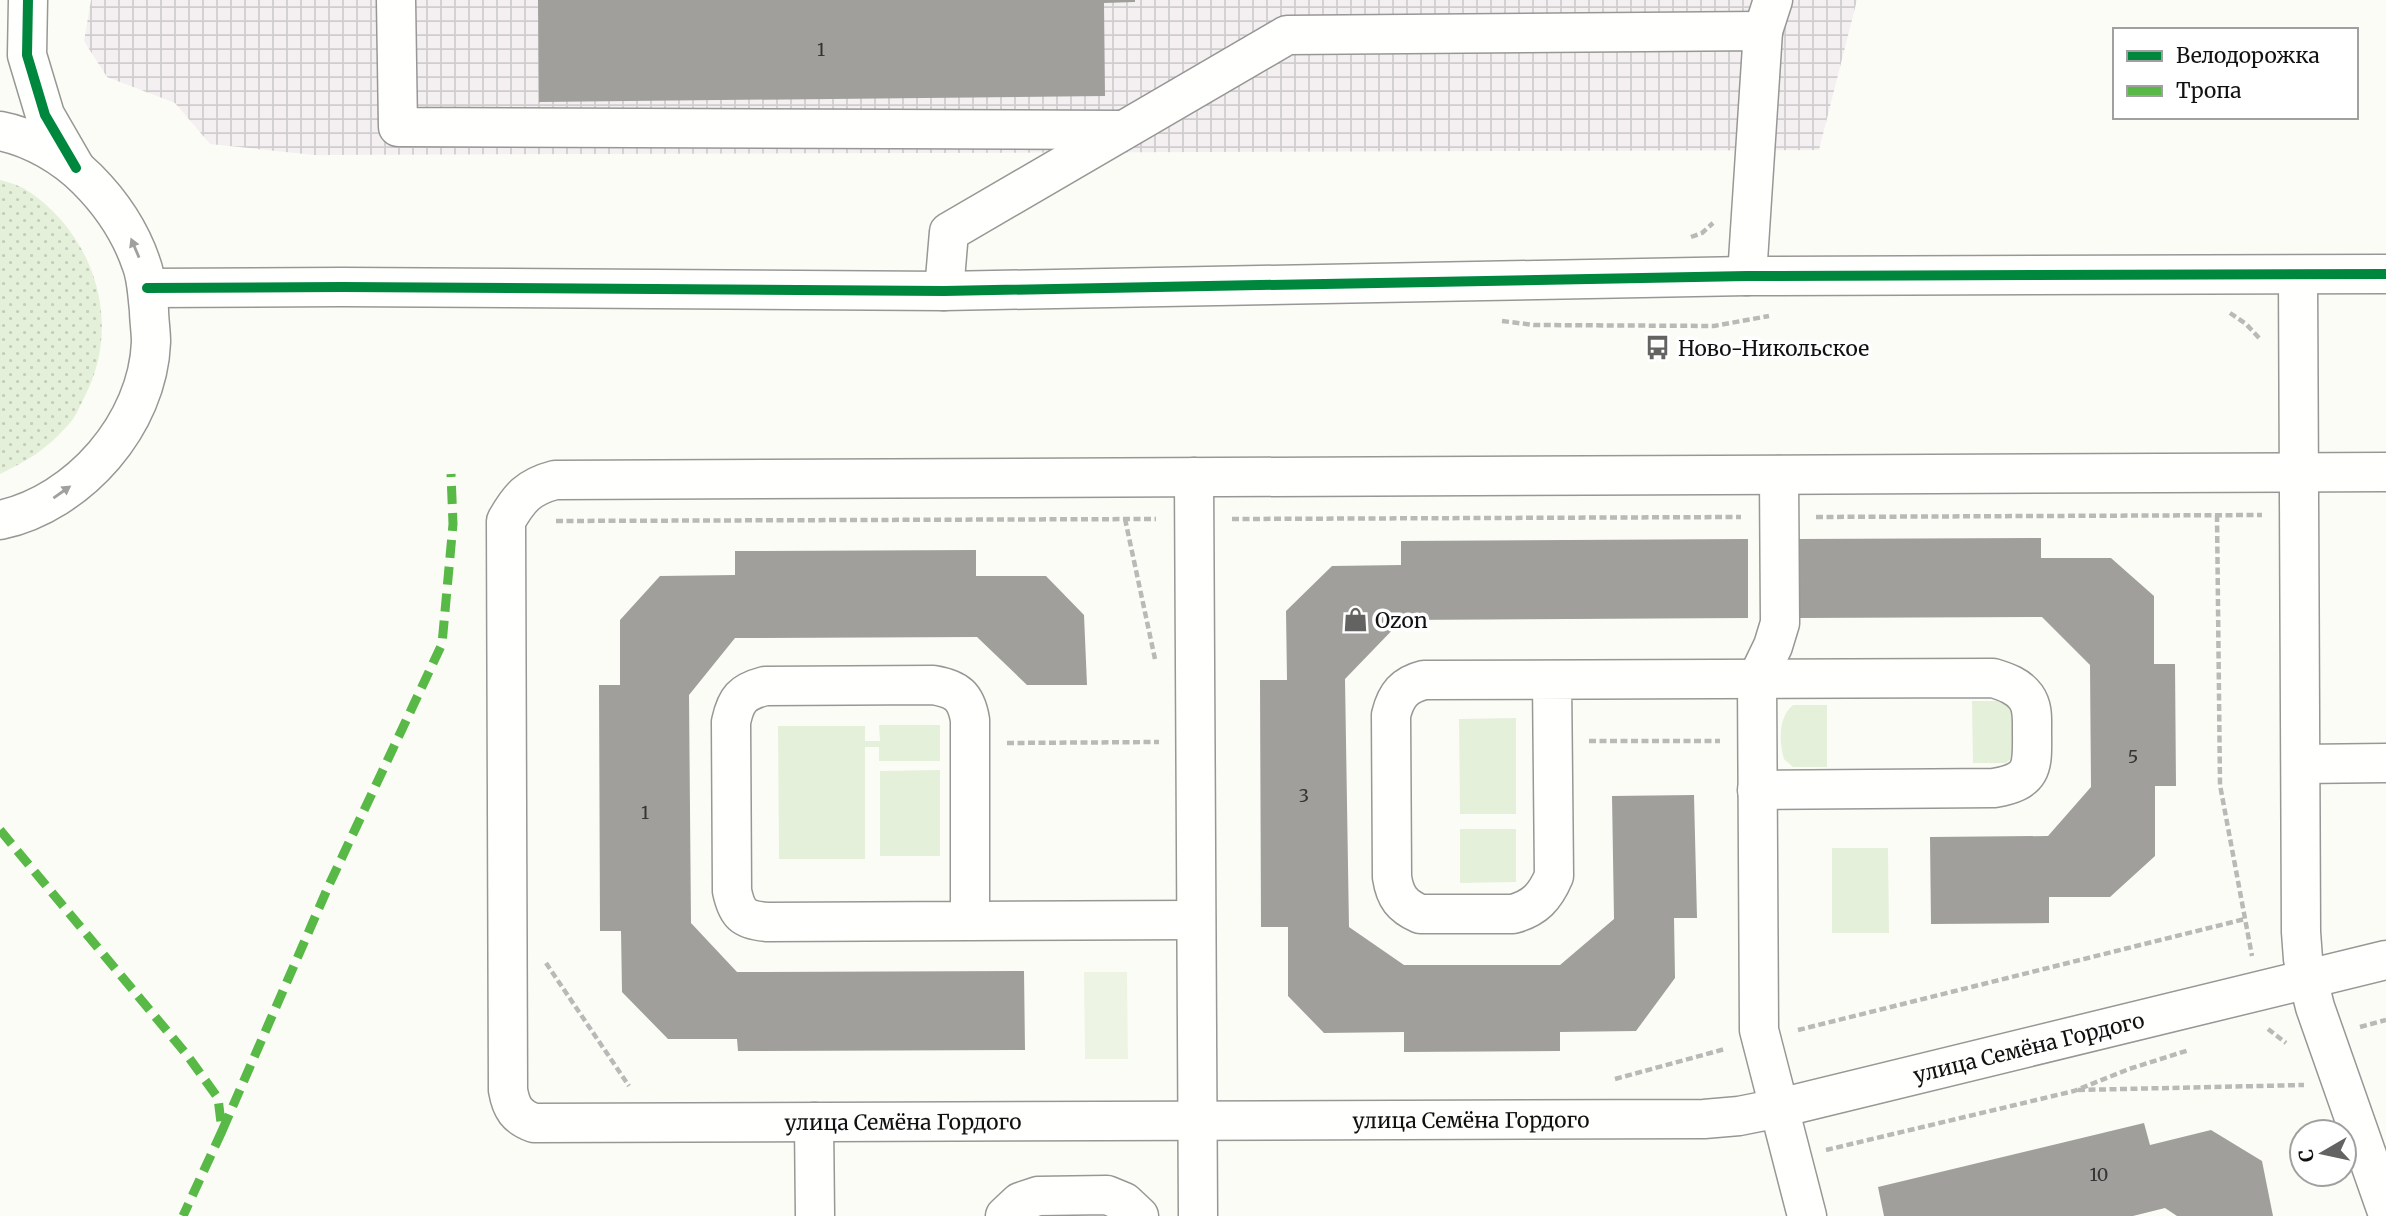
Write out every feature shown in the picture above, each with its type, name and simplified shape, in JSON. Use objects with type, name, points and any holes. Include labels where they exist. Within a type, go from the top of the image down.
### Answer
[{"type":"street","points":[[28,0],[27,55],[45,115],[76,168]]},
{"type":"street","points":[[396,0],[398,127],[1124,130]]},
{"type":"street","points":[[944,292],[948,232],[1287,35],[1768,16],[1747,276]]},
{"type":"street","points":[[0,131],[43,147],[76,168],[104,196],[126,229],[142,265],[147,288],[151,343],[143,382],[129,418],[108,451],[80,480],[48,502],[0,520]]},
{"type":"street","points":[[147,288],[944,292],[1747,276],[2386,274]]},
{"type":"street","points":[[2298,275],[2301,932],[2307,979],[2386,1209]]},
{"type":"street","points":[[506,522],[518,501],[531,489],[555,480],[2386,472]]},
{"type":"street","points":[[1779,475],[1780,623],[1773,646],[1757,678],[1760,1039],[1807,1216]]},
{"type":"street","points":[[1194,477],[1198,1216]]},
{"type":"street","name":"улица Семёна Гордого","points":[[506,522],[508,1090],[510,1103],[516,1114],[534,1123],[1704,1119],[1739,1116],[2386,960]]},
{"type":"street","points":[[1552,680],[1554,876],[1546,894],[1526,911],[1513,914],[1420,914],[1408,909],[1394,891],[1392,877],[1391,715],[1394,700],[1412,683],[1424,680],[1993,678],[2013,685],[2025,696],[2032,709],[2032,765],[2023,778],[2011,785],[1994,788],[1757,790]]},
{"type":"street","points":[[970,922],[969,743],[967,707],[960,695],[950,688],[933,685],[765,686],[750,690],[740,698],[735,705],[731,722],[732,891],[736,907],[743,916],[754,921],[767,922],[970,922],[1196,920]]},
{"type":"street","points":[[2301,764],[2386,764]]},
{"type":"street","points":[[814,1122],[815,1216]]},
{"type":"street","points":[[1006,1216],[1020,1202],[1038,1196],[1107,1195],[1124,1202],[1139,1216]]},
{"type":"path","points":[[1681,240],[1702,233],[1719,218]]},
{"type":"path","points":[[2217,515],[2220,785],[2260,991]]},
{"type":"path","points":[[506,522],[2241,515]]},
{"type":"path","points":[[1125,519],[1156,663]]},
{"type":"path","points":[[1553,741],[1756,740]]},
{"type":"path","points":[[969,743],[1195,741]]},
{"type":"path","points":[[1604,1081],[1628,1077],[1760,1039],[2245,919]]},
{"type":"path","points":[[546,962],[632,1090]]},
{"type":"path","points":[[1793,1157],[2074,1091],[2129,1069],[2189,1050]]},
{"type":"path","points":[[2074,1091],[2312,1085]]},
{"type":"shaded area","points":[[91,0],[1857,0],[1819,150],[314,155],[210,144],[175,103],[107,77],[84,41]]},
{"type":"green space","points":[[0,180],[25,189],[49,207],[69,230],[84,254],[95,281],[101,310],[101,339],[96,368],[71,421],[37,453],[0,474]]},
{"type":"green space","points":[[1972,701],[2006,701],[2017,716],[2012,758],[2006,763],[1973,763]]},
{"type":"green space","points":[[1793,705],[1827,705],[1827,767],[1793,767],[1784,759],[1781,745],[1782,723]]},
{"type":"green space","points":[[1516,718],[1516,814],[1460,814],[1459,719]]},
{"type":"green space","points":[[879,725],[940,725],[940,761],[879,761],[879,747],[865,747],[865,859],[779,859],[778,726],[865,726],[865,741],[880,741]]},
{"type":"green space","points":[[940,770],[940,856],[880,856],[880,771]]},
{"type":"green space","points":[[1460,829],[1516,829],[1516,882],[1460,883]]},
{"type":"green space","points":[[1832,848],[1888,848],[1889,933],[1832,933]]},
{"type":"green space","points":[[1084,972],[1127,972],[1128,1059],[1085,1059]]},
{"type":"building","points":[[538,0],[1135,2],[1104,3],[1105,96],[539,102]]},
{"type":"building","points":[[2041,538],[2041,558],[2111,558],[2154,596],[2154,664],[2175,664],[2176,786],[2155,786],[2155,856],[2110,897],[2049,897],[2049,923],[1931,924],[1930,837],[2048,836],[2091,787],[2090,665],[2042,617],[1797,618],[1797,539]]},
{"type":"building","points":[[1748,539],[1748,618],[1402,620],[1345,679],[1349,927],[1404,965],[1560,965],[1614,919],[1612,796],[1694,795],[1697,918],[1674,918],[1675,978],[1636,1031],[1560,1032],[1560,1051],[1404,1052],[1404,1032],[1324,1033],[1288,996],[1288,927],[1261,927],[1260,680],[1287,680],[1286,611],[1332,566],[1401,565],[1401,541]]},
{"type":"building","points":[[976,550],[976,576],[1046,576],[1084,615],[1087,685],[1027,685],[977,637],[735,638],[689,695],[691,923],[737,972],[1024,971],[1025,1050],[738,1051],[737,1039],[668,1039],[622,992],[621,931],[600,931],[599,685],[620,685],[620,620],[660,576],[735,575],[735,551]]},
{"type":"building","points":[[2144,1123],[2150,1145],[2211,1130],[2262,1161],[2273,1216],[2177,1216],[2165,1208],[2133,1216],[1884,1216],[1878,1187]]},
{"type":"marked path","points":[[222,1131],[329,885],[442,644],[453,524],[451,474]]},
{"type":"marked path","points":[[0,830],[187,1055],[218,1098],[222,1131],[183,1216]]},
{"type":"cycle path","points":[[28,0],[27,55],[45,115],[76,168]]},
{"type":"cycle path","points":[[147,288],[944,291],[1747,276],[2386,274]]},
{"type":"place","name":"Ново-Никольское","points":[[1658,348]]},
{"type":"place","name":"Ozon","points":[[1355,620]]}]
